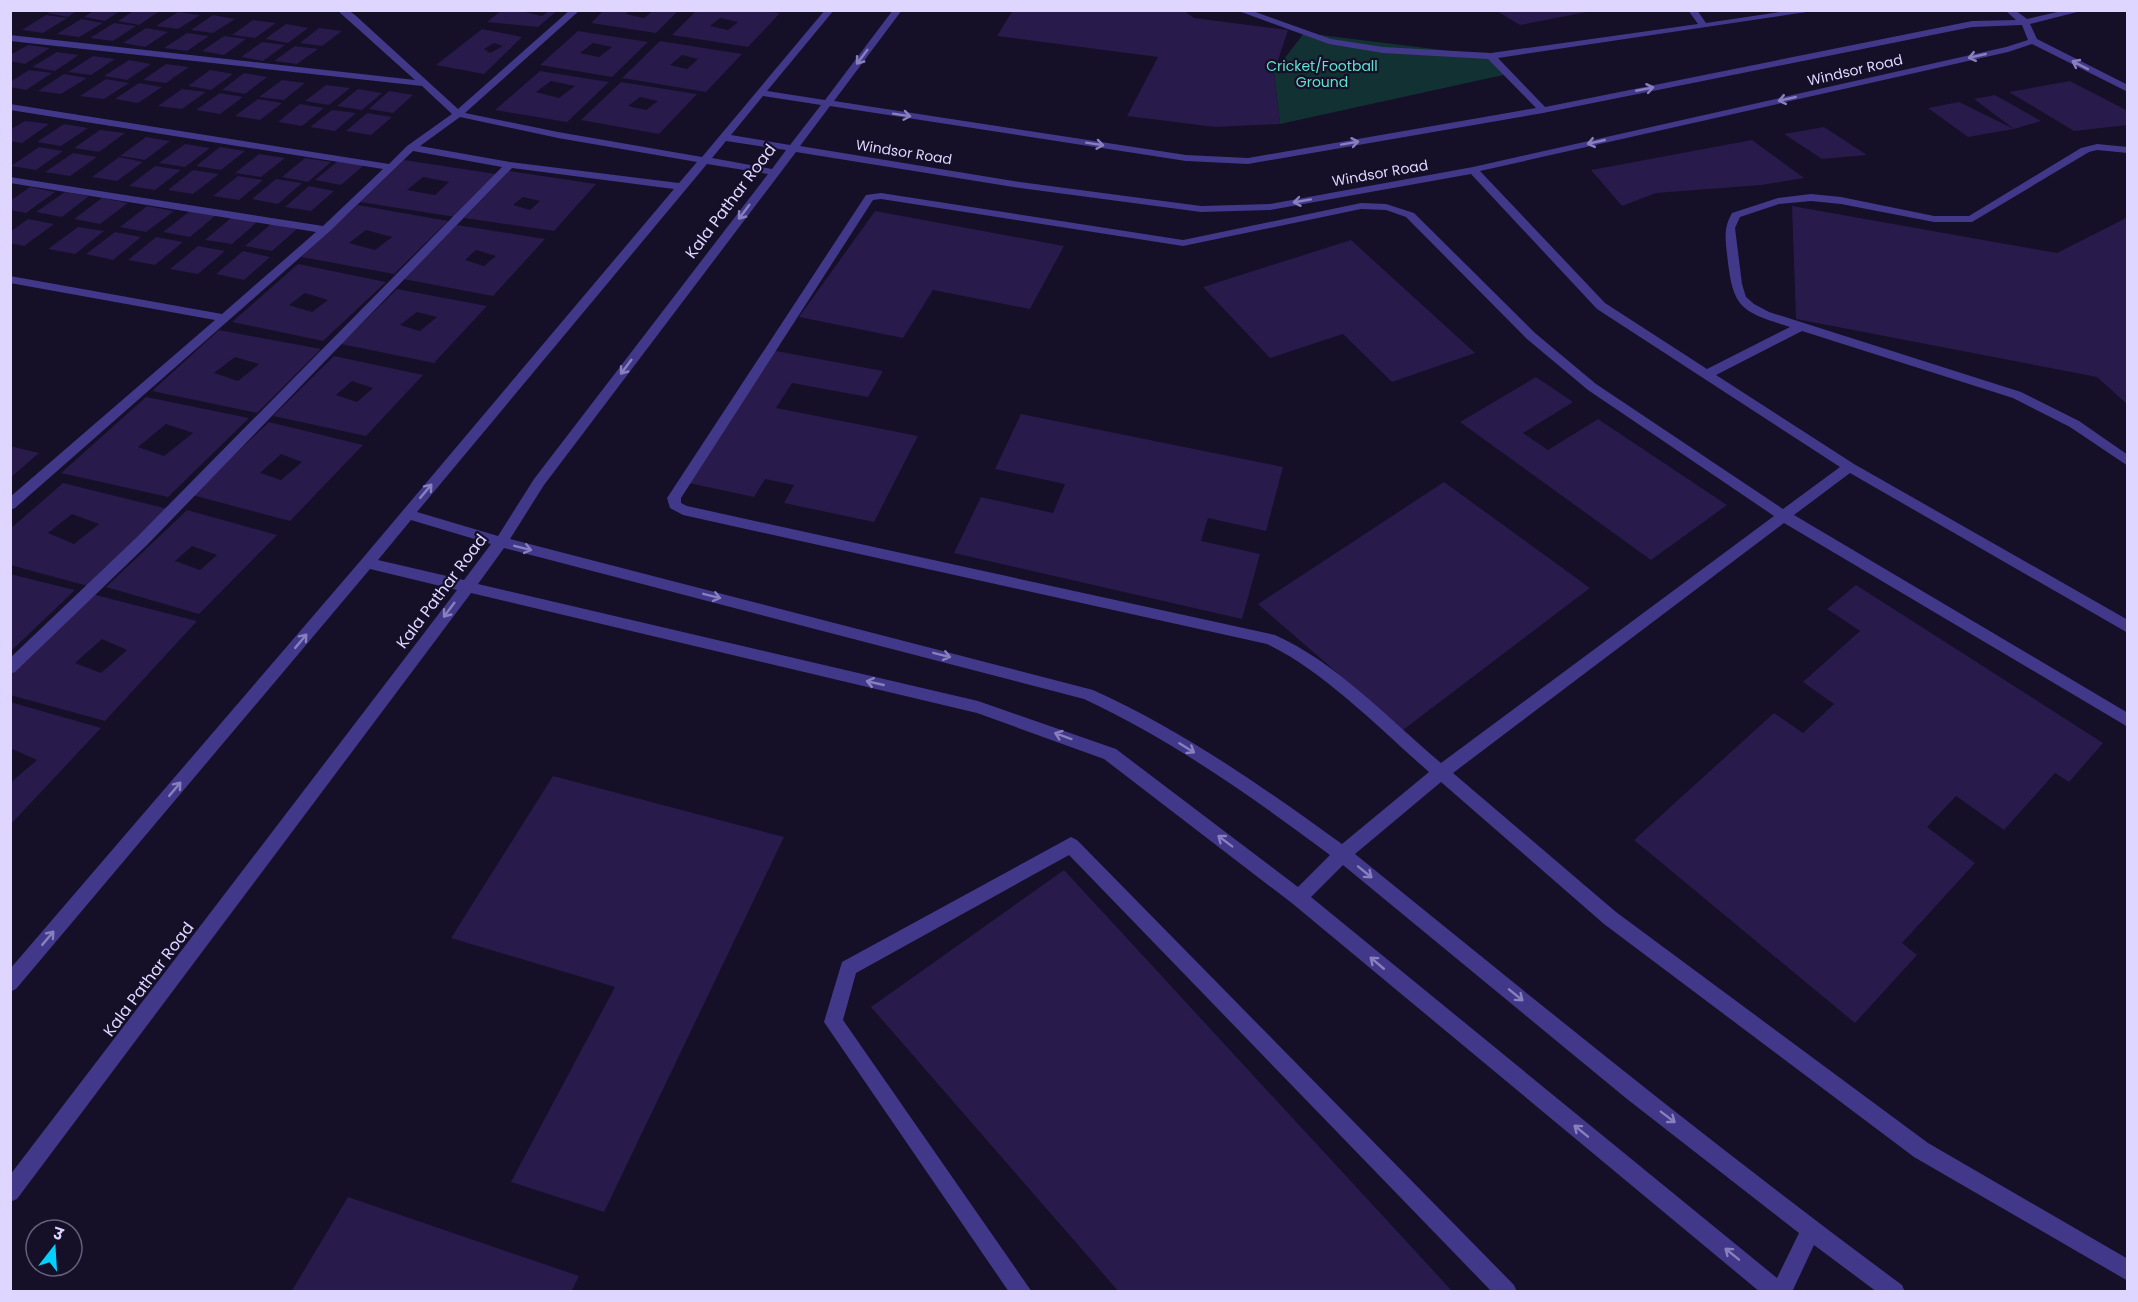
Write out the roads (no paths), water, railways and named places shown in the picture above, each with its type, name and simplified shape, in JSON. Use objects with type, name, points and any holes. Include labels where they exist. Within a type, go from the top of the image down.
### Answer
[{"type":"street","points":[[341,10],[458,114],[558,135],[774,172]]},
{"type":"street","points":[[10,505],[325,230],[411,148],[458,114],[576,10]]},
{"type":"street","points":[[10,983],[367,563],[830,10]]},
{"type":"street","name":"Kala Pathar Road","points":[[10,1192],[501,542],[539,482],[897,10]]},
{"type":"street","points":[[1240,10],[1329,41],[1383,50],[1491,56],[1816,10]]},
{"type":"street","points":[[1692,10],[1704,26]]},
{"type":"street","points":[[2009,10],[2025,22],[2033,41],[2127,89]]},
{"type":"street","name":"Windsor Road","points":[[761,93],[1186,158],[1248,161],[1543,110],[1972,24],[2025,22],[2081,10]]},
{"type":"street","points":[[10,38],[426,84]]},
{"type":"street","name":"Windsor Road","points":[[723,137],[1020,185],[1202,209],[1270,207],[1473,170],[1996,52],[2033,41]]},
{"type":"street","points":[[1491,56],[1543,110]]},
{"type":"street","points":[[10,107],[390,167]]},
{"type":"street","points":[[2127,150],[2097,147],[2085,150],[1972,219],[1954,221],[1931,219],[1821,198],[1779,201],[1736,215],[1731,228],[1736,285],[1742,298],[1750,307],[1765,315],[2016,395],[2043,406],[2080,426],[2127,462]]},
{"type":"street","points":[[411,148],[510,165],[682,187]]},
{"type":"street","points":[[10,668],[142,541],[510,165]]},
{"type":"street","points":[[1473,170],[1601,306],[1849,467],[2127,627]]},
{"type":"street","points":[[10,180],[325,230]]},
{"type":"street","points":[[2127,721],[1784,516],[1592,387],[1560,362],[1410,215],[1395,208],[1378,205],[1361,206],[1183,243],[881,196],[870,197],[674,498],[675,505],[683,510],[1270,639],[1294,650],[1316,664],[1610,918],[1921,1150],[2127,1271]]},
{"type":"street","points":[[10,279],[225,318]]},
{"type":"street","points":[[1707,374],[1802,326]]},
{"type":"street","points":[[1299,897],[1342,854],[1440,773],[1849,467]]},
{"type":"street","points":[[406,514],[501,542],[1088,694],[1138,717],[1277,806],[1342,854],[1635,1092],[1811,1230],[1895,1292]]},
{"type":"street","points":[[367,563],[978,707],[1110,754],[1299,897],[1779,1292],[1811,1230]]},
{"type":"street","points":[[1022,1292],[833,1022],[848,968],[1071,845],[1507,1292]]},
{"type":"park label","name":"Cricket/Football Ground","points":[[1322,74]]}]
